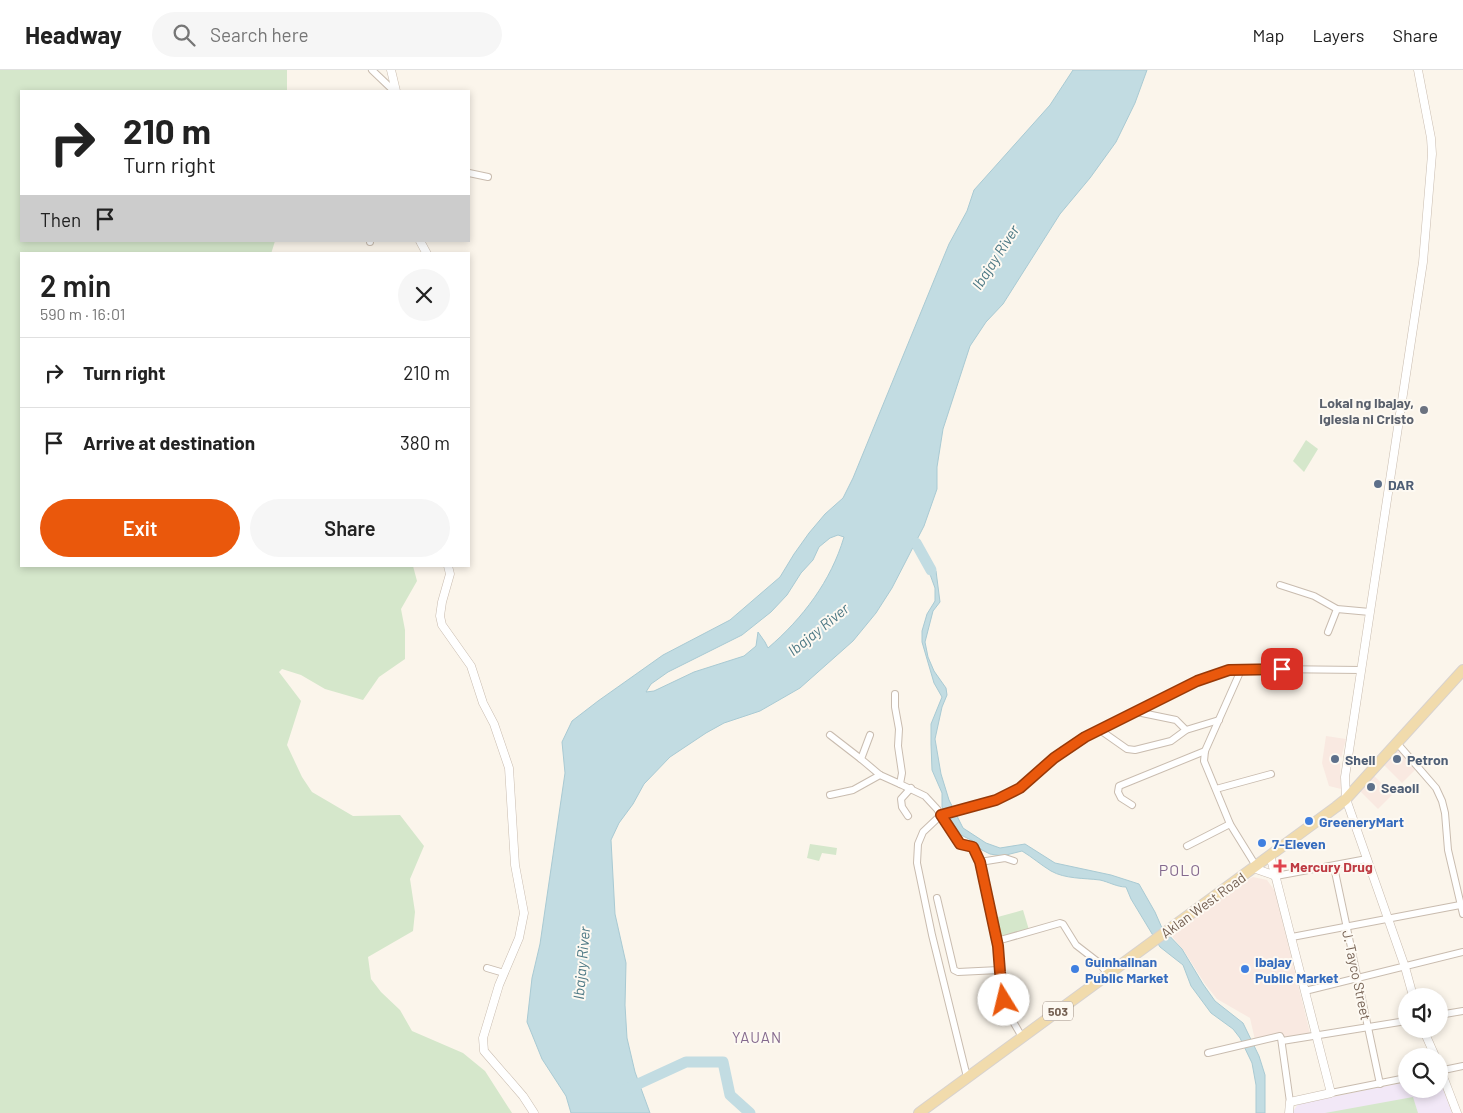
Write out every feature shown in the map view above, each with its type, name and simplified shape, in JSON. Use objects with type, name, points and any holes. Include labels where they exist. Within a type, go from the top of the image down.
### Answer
[{"type":"main road","name":"Aklan West Road","points":[[919,1113],[1346,798],[1463,670]]},
{"type":"street","points":[[372,70],[394,90]]},
{"type":"street","points":[[391,70],[395,90]]},
{"type":"street","points":[[1410,988],[1405,967],[1346,798],[1345,777],[1423,262],[1431,166],[1431,138],[1418,70]]},
{"type":"street","points":[[470,173],[488,177]]},
{"type":"street","points":[[448,567],[450,574],[441,609],[442,625],[471,666],[483,703],[494,724],[509,768],[515,865],[524,913],[519,938],[504,973],[483,1038],[483,1045],[484,1051],[523,1096],[534,1113]]},
{"type":"street","points":[[1280,585],[1314,596],[1337,609],[1370,612]]},
{"type":"street","points":[[1328,632],[1337,609]]},
{"type":"street","points":[[967,1078],[932,935],[917,863],[918,844],[923,832],[941,815],[996,800],[1020,788],[1054,758],[1085,737],[1197,681],[1229,670],[1361,670]]},
{"type":"street","points":[[1241,670],[1205,751],[1204,761],[1230,824],[1254,867],[1276,876],[1367,859]]},
{"type":"street","points":[[895,694],[899,729],[898,746],[902,773],[900,784]]},
{"type":"street","points":[[1136,712],[1176,720],[1186,730]]},
{"type":"street","points":[[1100,730],[1127,749],[1136,750],[1171,741],[1186,730],[1219,720]]},
{"type":"street","points":[[830,734],[880,775],[925,796],[941,815],[960,844],[973,847],[980,862],[997,941],[1004,1000],[1011,1018],[1022,1037]]},
{"type":"street","points":[[861,759],[870,735]]},
{"type":"street","points":[[1397,743],[1436,788],[1442,801],[1445,813],[1448,850],[1463,914]]},
{"type":"street","points":[[1132,805],[1121,798],[1118,792],[1119,786],[1205,751]]},
{"type":"street","points":[[1216,790],[1271,774]]},
{"type":"street","points":[[830,795],[853,790],[880,775]]},
{"type":"street","points":[[908,816],[902,807],[902,799],[910,788]]},
{"type":"street","points":[[1187,846],[1230,824]]},
{"type":"street","points":[[1270,855],[1331,1094]]},
{"type":"street","points":[[980,862],[1005,858],[1014,861]]},
{"type":"street","name":"J. Tayco Street","points":[[1334,866],[1380,1084]]},
{"type":"street","points":[[937,898],[954,970],[958,972],[1000,970]]},
{"type":"street","points":[[1292,937],[1460,905]]},
{"type":"street","points":[[997,941],[1060,923],[1063,924],[1076,944],[1098,962],[1108,974]]},
{"type":"street","points":[[1305,991],[1463,952]]},
{"type":"street","points":[[487,968],[504,973]]},
{"type":"street","points":[[1448,1014],[1463,1011]]},
{"type":"street","points":[[1282,1041],[1398,1022]]},
{"type":"street","points":[[1208,1053],[1280,1036],[1290,1102],[1289,1113]]},
{"type":"street","points":[[1448,1068],[1463,1066]]},
{"type":"street","points":[[1290,1102],[1398,1080]]},
{"type":"street","points":[[1448,1090],[1457,1113]]},
{"type":"shaded area","points":[[1326,736],[1346,739],[1340,762],[1341,789],[1329,786],[1322,763]]},
{"type":"shaded area","points":[[1398,749],[1417,768],[1402,783],[1383,764]]},
{"type":"shaded area","points":[[1374,776],[1393,794],[1378,809],[1360,791]]},
{"type":"shaded area","name":"Ibajay Public Market","points":[[1253,877],[1267,880],[1275,891],[1310,1033],[1284,1037],[1283,1034],[1255,1040],[1250,1018],[1217,999],[1171,935]]},
{"type":"shaded area","points":[[1398,1084],[1398,1098],[1446,1098],[1452,1113],[1292,1113],[1298,1104]]},
{"type":"green space","points":[[0,70],[287,70],[287,90],[20,90],[20,242],[275,242],[272,252],[20,252],[20,567],[413,567],[417,581],[401,609],[405,630],[405,659],[379,677],[363,700],[325,689],[301,675],[282,669],[279,672],[301,701],[287,745],[302,777],[312,792],[353,816],[400,815],[424,846],[410,879],[415,912],[413,931],[368,957],[371,979],[381,992],[400,1010],[412,1031],[463,1053],[485,1071],[512,1113],[0,1113]]},
{"type":"green space","points":[[1306,440],[1318,449],[1304,472],[1293,461]]},
{"type":"green space","points":[[810,844],[837,848],[836,855],[822,853],[819,861],[807,858]]},
{"type":"green space","points":[[1023,910],[1029,930],[999,939],[994,918]]},
{"type":"green space","points":[[1413,1098],[1418,1113],[1325,1113]]},
{"type":"water","name":"Ibajay River","points":[[1073,70],[1147,70],[1135,103],[1116,142],[1090,178],[1060,214],[1003,304],[986,322],[970,346],[943,429],[937,467],[937,489],[924,526],[892,588],[876,613],[853,641],[800,688],[760,711],[724,723],[670,757],[644,784],[633,804],[619,823],[611,840],[615,914],[626,963],[625,1005],[627,1038],[635,1072],[650,1113],[571,1113],[566,1096],[542,1059],[527,1022],[532,978],[540,944],[565,773],[562,742],[572,721],[598,701],[663,655],[730,620],[780,577],[809,533],[825,514],[843,498],[853,478],[949,244],[967,211],[974,190],[1050,105]],"holes":[[[838,535],[844,537],[832,569],[814,598],[793,624],[768,648],[758,632],[756,646],[744,656],[694,672],[654,691],[646,692],[651,684],[668,672],[742,635],[771,612],[787,595],[801,573],[813,560],[819,547],[830,538]]]},
{"type":"water","points":[[925,556],[936,571],[940,602],[933,611],[925,642],[928,657],[934,671],[946,688],[947,695],[942,707],[935,739],[941,774],[949,800],[963,828],[986,843],[1000,848],[1025,844],[1055,863],[1111,875],[1139,884],[1162,928],[1182,949],[1215,1001],[1243,1023],[1259,1056],[1265,1075],[1265,1113],[1256,1113],[1256,1085],[1252,1063],[1240,1038],[1233,1029],[1211,1013],[1191,986],[1183,965],[1160,947],[1131,899],[1126,887],[1100,880],[1056,874],[1022,851],[1002,856],[990,854],[982,850],[973,841],[957,833],[942,807],[942,793],[932,770],[931,724],[942,697],[934,683],[922,642],[922,631],[927,614],[935,601],[935,588],[924,558]]},
{"type":"waterway","points":[[916,543],[931,570]]},
{"type":"waterway","points":[[625,1090],[686,1062],[723,1062],[730,1095],[750,1113]]},
{"type":"place","name":"Lokal ng Ibajay, Iglesia ni Cristo","points":[[1424,410]]},
{"type":"place","name":"DAR","points":[[1378,484]]},
{"type":"place","name":"Shell","points":[[1335,759]]},
{"type":"place","name":"Petron","points":[[1397,759]]},
{"type":"place","name":"Seaoil","points":[[1371,787]]},
{"type":"place","name":"GreeneryMart","points":[[1309,821]]},
{"type":"place","name":"7-Eleven","points":[[1262,843]]},
{"type":"place","name":"Mercury Drug","points":[[1280,866]]},
{"type":"place","name":"Guinhalinan Public Market","points":[[1075,969]]},
{"type":"place","name":"Ibajay Public Market","points":[[1245,969]]},
{"type":"district","name":"POLO","points":[[1180,869]]},
{"type":"district","name":"YAUAN","points":[[757,1037]]},
{"type":"route","points":[[1004,1000],[998,946],[980,862],[973,847],[960,844],[941,815],[996,800],[1020,788],[1054,758],[1085,737],[1197,681],[1229,670],[1282,669]]}]
